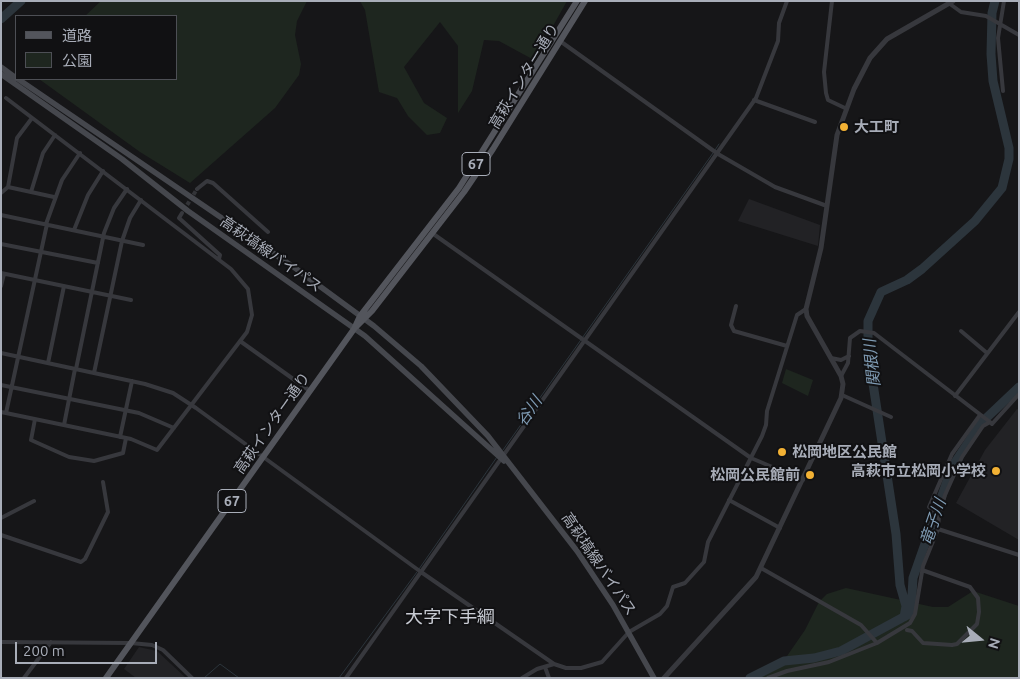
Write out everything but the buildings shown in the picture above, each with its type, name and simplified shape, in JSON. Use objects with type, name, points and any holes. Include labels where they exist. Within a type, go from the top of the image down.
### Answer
[{"type":"main road","name":"高萩インター通り","points":[[430,232],[488,146],[577,1]]},
{"type":"main road","name":"高萩インター通り","points":[[106,678],[354,329],[493,150],[585,1]]},
{"type":"main road","name":"高萩塙線バイパス","points":[[1,67],[15,78]]},
{"type":"main road","name":"高萩塙線バイパス","points":[[1,74],[15,79]]},
{"type":"main road","name":"高萩塙線バイパス","points":[[17,80],[192,196],[363,318],[402,349],[448,392],[514,470],[577,551],[630,632],[654,678]]},
{"type":"main road","name":"高萩塙線バイパス","points":[[17,80],[354,329],[394,361],[502,456]]},
{"type":"street","points":[[346,678],[718,154],[754,100],[778,40],[779,23],[787,1]]},
{"type":"street","points":[[832,1],[824,72],[826,93],[828,100],[832,104],[847,109]]},
{"type":"street","points":[[1003,91],[999,46],[1000,23],[1004,1]]},
{"type":"street","points":[[664,678],[748,588],[761,568],[842,395],[844,384],[841,376],[806,309],[821,248],[837,135],[862,72],[879,47],[896,33],[952,3],[961,12],[986,16],[1019,35]]},
{"type":"street","points":[[560,41],[718,154],[775,186],[827,206]]},
{"type":"street","points":[[6,98],[127,189],[219,260],[239,277],[248,289],[250,324],[240,341],[157,450],[126,438],[4,412],[12,387],[46,224],[54,197],[62,180],[80,154]]},
{"type":"street","points":[[754,100],[815,122]]},
{"type":"street","points":[[1,193],[8,187],[16,138],[32,118]]},
{"type":"street","points":[[31,192],[43,153],[55,135]]},
{"type":"street","points":[[74,230],[88,196],[103,171]]},
{"type":"street","points":[[198,189],[207,181],[213,183],[268,232]]},
{"type":"street","points":[[8,187],[54,197]]},
{"type":"street","points":[[64,425],[104,237],[114,208],[127,189]]},
{"type":"street","points":[[94,373],[122,241],[128,223],[141,200]]},
{"type":"street","points":[[182,213],[180,218],[220,255],[219,260]]},
{"type":"street","points":[[1,215],[144,245]]},
{"type":"street","points":[[430,232],[751,458],[803,480]]},
{"type":"street","points":[[1,244],[98,263]]},
{"type":"street","points":[[1,286],[2,273],[131,300]]},
{"type":"street","points":[[48,363],[64,286]]},
{"type":"street","points":[[736,306],[731,325],[734,331],[787,346]]},
{"type":"street","points":[[1,353],[164,389],[192,405],[421,572],[554,664],[566,668],[581,668],[602,662],[630,632],[660,614],[667,606],[674,587],[685,582],[704,562],[708,542],[766,425],[767,411],[798,313],[806,309]]},
{"type":"street","points":[[955,396],[1019,312]]},
{"type":"street","points":[[841,376],[846,369],[850,338],[860,331],[874,333],[990,422]]},
{"type":"street","points":[[961,331],[987,353]]},
{"type":"street","points":[[240,341],[310,391]]},
{"type":"street","points":[[831,358],[841,360],[849,356]]},
{"type":"street","points":[[120,437],[132,381]]},
{"type":"street","points":[[1,385],[152,417],[174,428]]},
{"type":"street","points":[[768,678],[787,671],[829,662],[877,643],[910,623],[915,614],[922,570],[938,529],[939,514],[945,495],[962,457],[983,426],[990,422],[992,424],[1019,394]]},
{"type":"street","points":[[842,395],[891,417]]},
{"type":"street","points":[[1014,398],[1019,402]]},
{"type":"street","points":[[939,514],[929,507],[937,486],[952,454],[981,415]]},
{"type":"street","points":[[35,419],[31,440],[69,457],[94,461],[123,454],[126,438]]},
{"type":"street","points":[[1,534],[81,562],[85,559],[108,512],[103,482]]},
{"type":"street","points":[[729,500],[780,528]]},
{"type":"street","points":[[1,518],[34,501]]},
{"type":"street","points":[[938,529],[1019,555]]},
{"type":"street","points":[[761,568],[861,625],[877,643]]},
{"type":"street","points":[[907,630],[912,631],[923,642],[952,645],[957,644],[977,624],[979,612],[978,598],[970,587],[922,570]]},
{"type":"street","points":[[1,642],[131,643],[158,647],[192,678]]},
{"type":"street","points":[[24,678],[51,642]]},
{"type":"street","points":[[522,678],[530,672],[554,664]]},
{"type":"street","points":[[545,667],[548,678]]},
{"type":"street","points":[[668,673],[674,678]]},
{"type":"shaded area","points":[[749,199],[820,225],[818,246],[738,221]]},
{"type":"shaded area","name":"高萩市立松岡小学校","points":[[1017,409],[1019,410],[1019,540],[956,503],[985,450]]},
{"type":"shaded area","points":[[139,647],[157,651],[186,678],[136,678],[124,669]]},
{"type":"green space","points":[[101,1],[307,1],[297,21],[295,35],[301,64],[299,75],[275,108],[190,183],[140,152],[40,80],[178,80],[178,15],[86,15]]},
{"type":"green space","points":[[360,1],[567,1],[534,60],[499,41],[484,40],[472,91],[458,113],[458,46],[440,22],[404,67],[424,103],[447,118],[440,133],[427,135],[408,116],[397,98],[379,92],[365,10]]},
{"type":"green space","points":[[786,369],[813,380],[808,396],[782,383]]},
{"type":"green space","points":[[846,588],[933,607],[948,607],[973,591],[1019,606],[1019,678],[755,678],[787,656],[805,630],[819,602],[827,594]]},
{"type":"waterway","points":[[1,19],[21,1]]},
{"type":"waterway","name":"関根川","points":[[904,617],[906,606],[900,585],[896,534],[868,351],[868,321],[881,292],[907,280],[922,269],[975,221],[1002,188],[1009,159],[1009,148],[993,81],[991,54],[992,13],[995,1]]},
{"type":"waterway","name":"谷川","points":[[715,150],[719,144]]},
{"type":"waterway","name":"谷川","points":[[503,450],[713,153]]},
{"type":"waterway","name":"竜子川","points":[[750,678],[784,661],[814,658],[841,651],[911,613],[913,578],[952,467],[981,423],[1019,387]]},
{"type":"waterway","name":"谷川","points":[[419,569],[497,457]]},
{"type":"waterway","name":"谷川","points":[[339,678],[417,572]]},
{"type":"waterway","name":"谷川","points":[[204,678],[220,664],[239,678]]},
{"type":"tunnel","points":[[184,210],[197,189]]},
{"type":"place","name":"大工町","points":[[844,127]]},
{"type":"place","name":"松岡地区公民館","points":[[782,452]]},
{"type":"place","name":"高萩市立松岡小学校","points":[[996,471]]},
{"type":"place","name":"松岡公民館前","points":[[810,475]]},
{"type":"district","name":"大字下手綱","points":[[450,617]]}]
